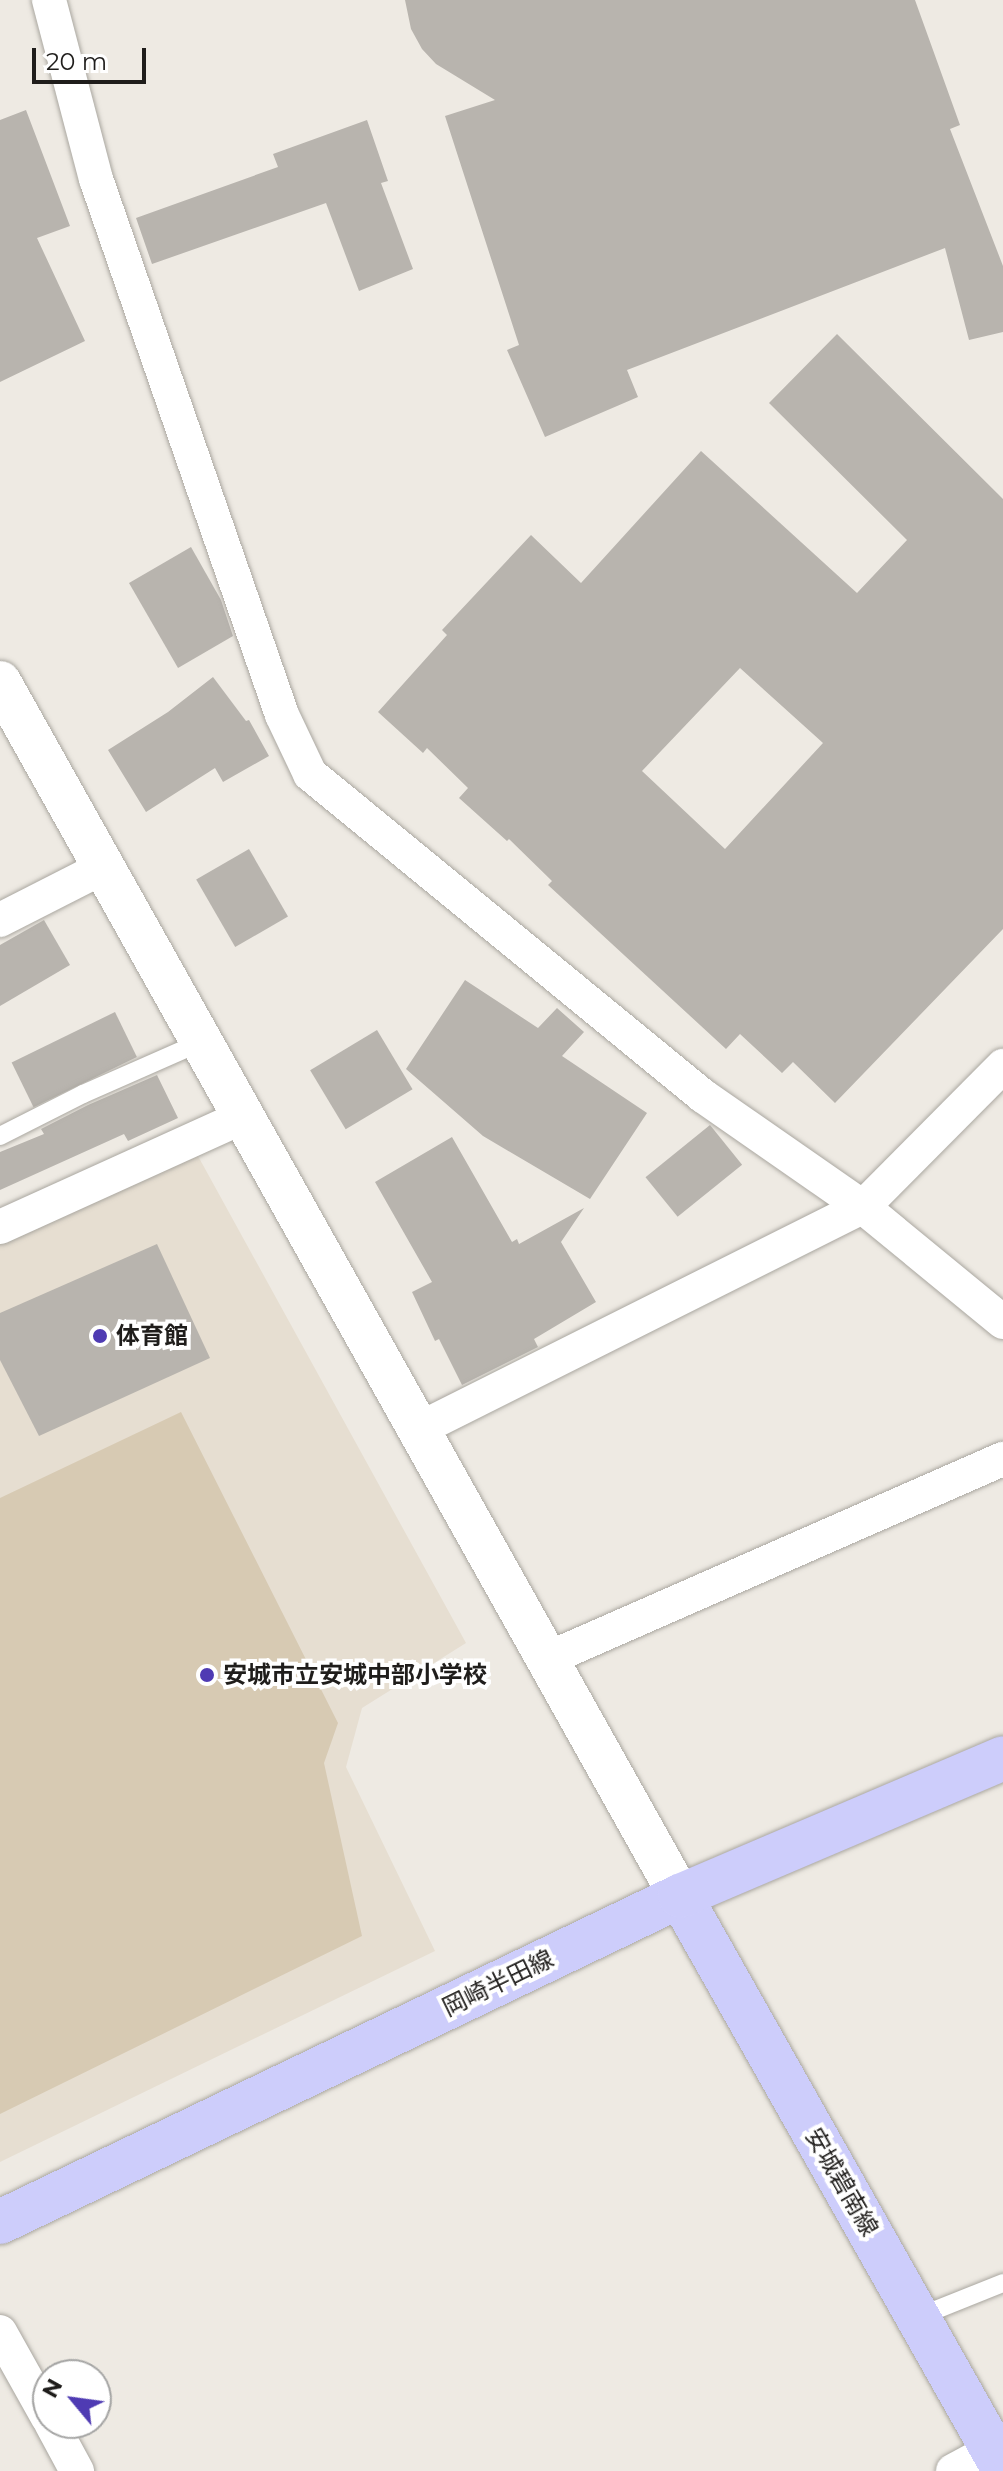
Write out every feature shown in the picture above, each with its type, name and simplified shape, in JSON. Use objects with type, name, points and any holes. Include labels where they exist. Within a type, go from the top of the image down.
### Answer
[{"type":"main road","name":"岡崎半田線","points":[[0,2222],[680,1896],[1003,1758]]},
{"type":"main road","name":"安城碧南線","points":[[680,1896],[998,2459]]},
{"type":"street","points":[[49,0],[96,179],[282,715],[310,774],[703,1096],[863,1207],[1003,1322]]},
{"type":"street","points":[[0,682],[680,1896]]},
{"type":"street","points":[[0,920],[104,867]]},
{"type":"street","points":[[419,1429],[863,1207],[1003,1066]]},
{"type":"street","points":[[0,1227],[243,1117]]},
{"type":"street","points":[[547,1659],[1003,1459]]},
{"type":"street","points":[[0,2332],[32,2390]]},
{"type":"street","points":[[59,2439],[77,2471]]},
{"type":"street","points":[[953,2471],[998,2459]]},
{"type":"lane","points":[[0,1136],[83,1094],[201,1042]]},
{"type":"lane","points":[[918,2317],[1003,2283]]},
{"type":"shaded area","name":"安城市立安城中部小学校","points":[[198,1156],[466,1643],[362,1708],[346,1767],[435,1951],[0,2162],[0,1243]]},
{"type":"shaded area","points":[[181,1412],[338,1723],[324,1763],[362,1936],[0,2114],[0,1498]]},
{"type":"building","points":[[405,0],[915,0],[960,125],[950,129],[1003,266],[1003,332],[969,340],[945,248],[627,370],[638,397],[545,437],[507,350],[519,345],[445,116],[495,100],[436,64],[422,49],[411,29]]},
{"type":"building","points":[[26,110],[70,226],[37,238],[85,341],[0,382],[0,120]]},
{"type":"building","points":[[367,120],[388,181],[381,183],[413,269],[359,291],[326,203],[152,264],[136,218],[278,167],[273,154]]},
{"type":"building","points":[[837,334],[1003,499],[1003,929],[835,1103],[793,1062],[782,1073],[740,1034],[726,1049],[548,885],[552,881],[509,839],[507,841],[459,798],[468,788],[427,748],[423,753],[378,712],[447,635],[442,630],[531,535],[581,583],[701,451],[857,593],[907,540],[769,403]],"holes":[[[740,668],[823,743],[725,849],[642,771]]]},
{"type":"building","points":[[191,547],[221,600],[233,636],[178,668],[129,583]]},
{"type":"building","points":[[213,677],[246,721],[249,720],[269,756],[223,782],[215,768],[146,812],[108,750],[168,712]]},
{"type":"building","points":[[249,849],[288,917],[235,947],[196,880]]},
{"type":"building","points":[[44,920],[70,965],[0,1006],[0,945]]},
{"type":"building","points":[[465,980],[538,1028],[557,1008],[584,1032],[562,1056],[647,1113],[590,1199],[483,1136],[406,1069]]},
{"type":"building","points":[[115,1012],[137,1057],[34,1107],[12,1062]]},
{"type":"building","points":[[377,1030],[413,1089],[346,1129],[310,1070]]},
{"type":"building","points":[[157,1075],[178,1118],[128,1141],[124,1134],[0,1190],[0,1152],[44,1134],[41,1129],[88,1105]]},
{"type":"building","points":[[710,1125],[742,1165],[678,1217],[645,1177]]},
{"type":"building","points":[[452,1137],[512,1242],[517,1239],[519,1244],[584,1208],[561,1242],[596,1302],[534,1339],[538,1347],[462,1385],[439,1339],[435,1341],[412,1292],[432,1282],[375,1182]]},
{"type":"building","name":"体育館","points":[[157,1244],[210,1358],[39,1436],[0,1360],[0,1313]]},
{"type":"place","name":"体育館","points":[[100,1336]]},
{"type":"place","name":"安城市立安城中部小学校","points":[[207,1675]]}]
